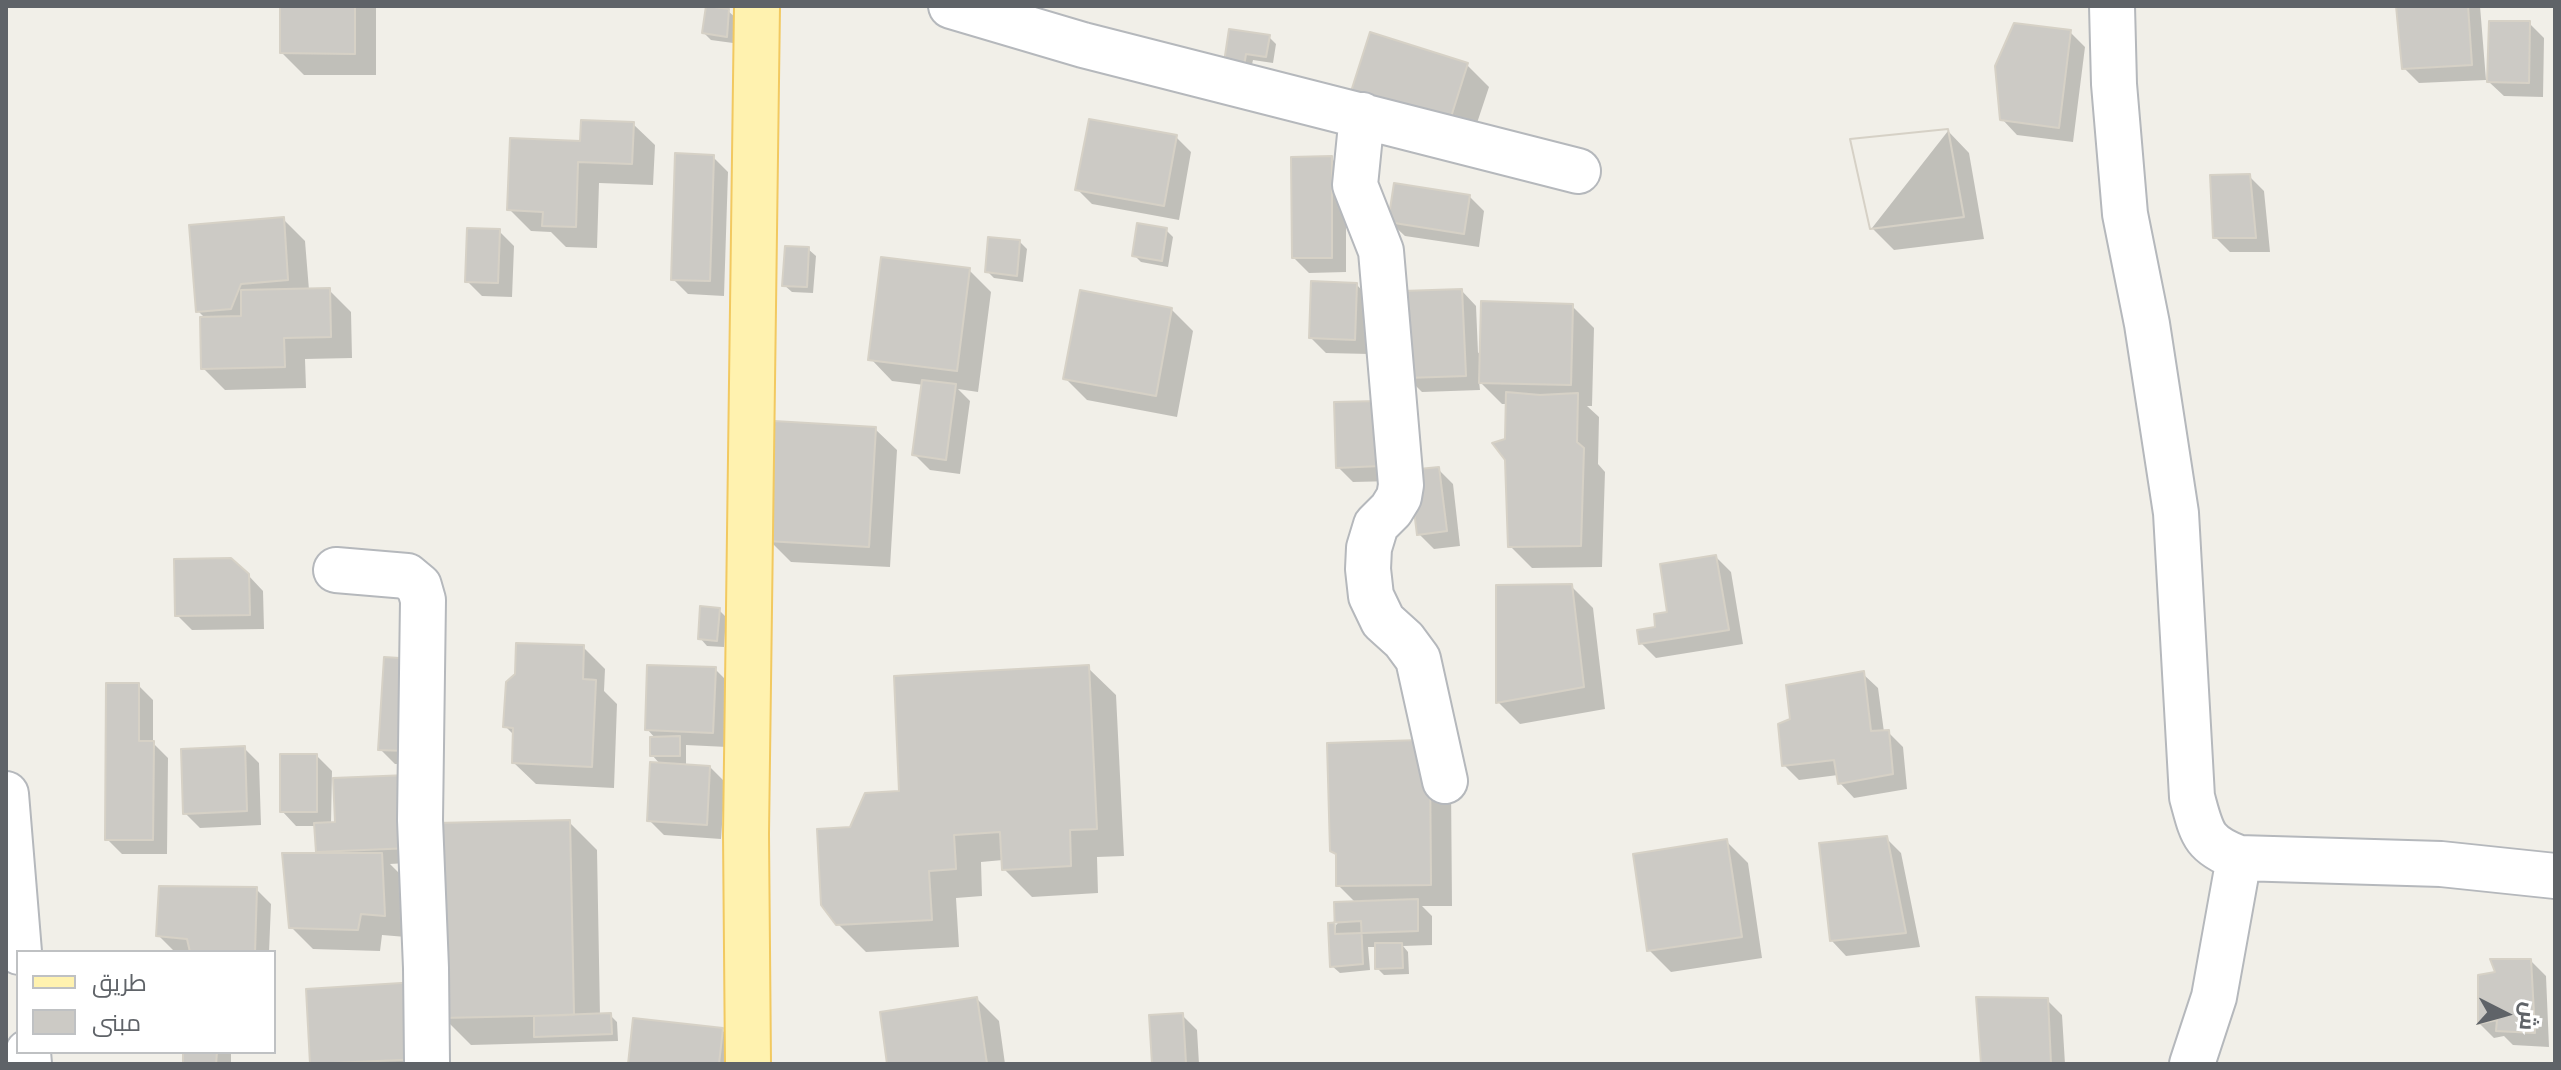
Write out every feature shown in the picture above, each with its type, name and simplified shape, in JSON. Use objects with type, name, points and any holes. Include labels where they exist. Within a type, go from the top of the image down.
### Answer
[{"type":"main road","points":[[748,1064],[746,834],[757,6]]},
{"type":"street","points":[[951,6],[1083,45],[1578,171]]},
{"type":"street","points":[[2112,6],[2114,84],[2125,214],[2147,324],[2176,513],[2192,797],[2202,833],[2217,850],[2239,858],[2441,864],[2555,876]]},
{"type":"street","points":[[1362,115],[1355,185],[1381,251],[1401,485],[1399,497],[1391,510],[1376,525],[1369,548],[1371,596],[1383,621],[1404,640],[1418,659],[1445,781]]},
{"type":"street","points":[[336,570],[407,576],[419,586],[423,600],[420,820],[426,968],[424,1063]]},
{"type":"street","points":[[6,794],[19,950]]},
{"type":"street","points":[[2192,1064],[2214,997],[2239,858]]},
{"type":"building","points":[[280,6],[355,6],[355,54],[280,53]]},
{"type":"building","points":[[706,6],[729,9],[727,37],[702,33]]},
{"type":"building","points":[[2396,6],[2468,6],[2472,65],[2402,69]]},
{"type":"building","points":[[2489,21],[2530,21],[2529,83],[2487,82]]},
{"type":"building","points":[[2014,23],[2071,30],[2059,128],[2000,120],[1995,66]]},
{"type":"building","points":[[1229,29],[1270,35],[1266,57],[1246,54],[1243,72],[1223,69]]},
{"type":"building","points":[[1370,32],[1468,63],[1445,136],[1347,104]]},
{"type":"building","points":[[1089,119],[1177,135],[1164,206],[1075,190]]},
{"type":"building","points":[[581,120],[634,122],[632,164],[578,162],[576,227],[542,226],[543,212],[507,210],[510,138],[580,141]]},
{"type":"building","points":[[1948,129],[1964,217],[1870,229],[1850,139]]},
{"type":"building","points":[[1948,129],[1964,217],[1870,229],[1850,139]]},
{"type":"building","points":[[675,153],[714,155],[710,281],[671,280]]},
{"type":"building","points":[[1332,156],[1332,258],[1292,258],[1291,157]]},
{"type":"building","points":[[2250,174],[2256,238],[2213,238],[2210,175]]},
{"type":"building","points":[[1394,183],[1470,195],[1464,234],[1388,222]]},
{"type":"building","points":[[284,217],[288,280],[241,284],[231,309],[196,312],[189,225]]},
{"type":"building","points":[[1137,223],[1167,228],[1162,261],[1132,256]]},
{"type":"building","points":[[467,228],[500,229],[498,283],[465,282]]},
{"type":"building","points":[[988,237],[1020,240],[1017,276],[985,272]]},
{"type":"building","points":[[785,246],[809,247],[807,287],[782,286]]},
{"type":"building","points":[[881,257],[970,268],[957,371],[868,360]]},
{"type":"building","points":[[1311,281],[1357,283],[1355,340],[1309,338]]},
{"type":"building","points":[[330,288],[331,337],[284,338],[285,367],[201,369],[200,317],[241,316],[241,290]]},
{"type":"building","points":[[1462,289],[1466,376],[1405,378],[1402,291]]},
{"type":"building","points":[[1080,290],[1172,308],[1156,396],[1063,379]]},
{"type":"building","points":[[1481,301],[1573,304],[1571,385],[1479,383]]},
{"type":"building","points":[[922,380],[956,384],[946,460],[912,455]]},
{"type":"building","points":[[1506,392],[1540,395],[1578,393],[1577,442],[1584,448],[1581,546],[1508,547],[1505,460],[1492,443],[1505,439]]},
{"type":"building","points":[[1379,401],[1380,466],[1336,468],[1334,402]]},
{"type":"building","points":[[774,421],[876,427],[869,547],[767,541]]},
{"type":"building","points":[[1439,467],[1447,531],[1417,535],[1409,470]]},
{"type":"building","points":[[1716,555],[1729,630],[1639,644],[1637,630],[1655,627],[1654,614],[1667,612],[1660,564]]},
{"type":"building","points":[[231,558],[249,574],[250,615],[175,616],[174,559]]},
{"type":"building","points":[[1572,584],[1584,687],[1496,703],[1496,585]]},
{"type":"building","points":[[700,606],[720,608],[717,641],[698,639]]},
{"type":"building","points":[[516,643],[584,645],[583,679],[596,680],[592,767],[512,763],[513,728],[503,727],[506,682],[515,674]]},
{"type":"building","points":[[384,657],[415,659],[409,751],[378,750]]},
{"type":"building","points":[[647,665],[716,667],[713,733],[645,730]]},
{"type":"building","points":[[1089,665],[1097,829],[1070,830],[1071,866],[1002,870],[1000,832],[954,835],[956,869],[929,871],[932,920],[836,925],[821,905],[817,829],[850,827],[865,793],[899,791],[894,676]]},
{"type":"building","points":[[1864,671],[1871,731],[1889,730],[1893,774],[1838,784],[1834,760],[1782,766],[1778,724],[1790,719],[1786,685]]},
{"type":"building","points":[[106,683],[139,683],[139,741],[154,741],[153,840],[105,840]]},
{"type":"building","points":[[680,736],[680,756],[650,756],[650,737]]},
{"type":"building","points":[[1420,740],[1430,761],[1431,885],[1336,886],[1336,854],[1330,851],[1327,743]]},
{"type":"building","points":[[245,746],[247,811],[183,814],[181,749]]},
{"type":"building","points":[[280,754],[317,754],[317,812],[280,812]]},
{"type":"building","points":[[650,762],[710,766],[707,825],[647,821]]},
{"type":"building","points":[[408,775],[411,848],[316,852],[314,823],[335,822],[333,778]]},
{"type":"building","points":[[570,820],[574,1015],[441,1018],[436,823]]},
{"type":"building","points":[[1887,836],[1906,933],[1830,941],[1819,843]]},
{"type":"building","points":[[1727,839],[1742,937],[1647,951],[1633,854]]},
{"type":"building","points":[[282,853],[382,853],[385,916],[361,914],[358,930],[289,928]]},
{"type":"building","points":[[159,886],[257,887],[255,950],[190,950],[187,939],[156,936]]},
{"type":"building","points":[[1418,899],[1418,931],[1335,934],[1334,902]]},
{"type":"building","points":[[1361,921],[1363,964],[1330,967],[1328,923]]},
{"type":"building","points":[[1375,943],[1402,943],[1403,968],[1375,969]]},
{"type":"building","points":[[2490,959],[2531,959],[2535,1033],[2496,1031],[2497,1020],[2478,1024],[2478,975],[2495,972]]},
{"type":"building","points":[[417,982],[422,1059],[310,1064],[306,989]]},
{"type":"building","points":[[977,997],[987,1064],[887,1064],[880,1012]]},
{"type":"building","points":[[1976,997],[2048,998],[2051,1064],[1981,1064]]},
{"type":"building","points":[[611,1013],[612,1034],[534,1037],[534,1016]]},
{"type":"building","points":[[1183,1013],[1186,1064],[1152,1064],[1149,1015]]},
{"type":"building","points":[[633,1018],[723,1028],[719,1064],[628,1064]]},
{"type":"building","points":[[183,1054],[217,1054],[216,1064],[183,1064]]}]
